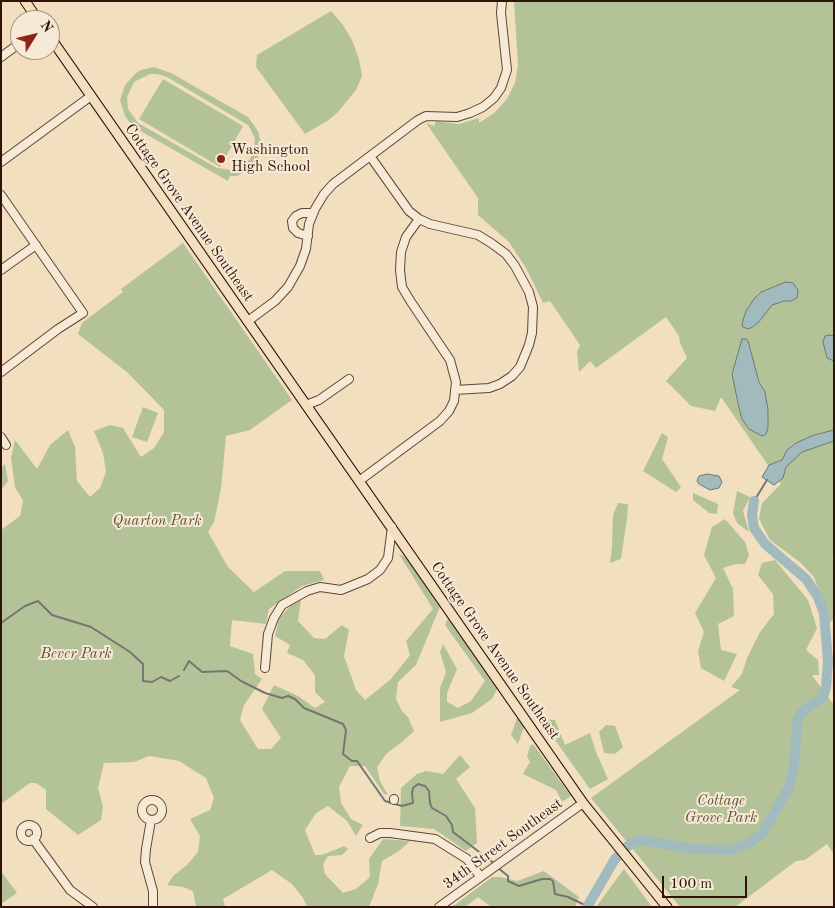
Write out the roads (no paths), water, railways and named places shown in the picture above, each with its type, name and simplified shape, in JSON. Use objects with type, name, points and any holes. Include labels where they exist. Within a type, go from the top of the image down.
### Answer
[{"type":"main road","name":"Cottage Grove Avenue Southeast","points":[[60,51],[583,804],[667,907]]},
{"type":"street","points":[[248,321],[275,301],[288,287],[300,266],[306,249],[313,214],[332,184],[418,120],[426,116],[457,117],[483,107],[494,98],[501,88],[507,70],[501,13],[502,1]]},
{"type":"street","points":[[1,162],[91,96]]},
{"type":"street","points":[[370,156],[409,211],[419,219],[478,235],[491,243],[506,254],[516,266],[529,292],[533,307],[533,321],[530,345],[520,367],[512,376],[500,384],[489,388],[455,390]]},
{"type":"street","points":[[1,195],[82,313],[1,372]]},
{"type":"street","points":[[308,236],[298,233],[293,228],[292,221],[302,213],[313,214]]},
{"type":"street","points":[[359,481],[440,421],[449,411],[454,401],[454,370],[450,360],[402,287],[400,270],[401,252],[406,237],[419,219]]},
{"type":"street","points":[[1,270],[36,245]]},
{"type":"street","points":[[306,405],[326,396],[349,379]]},
{"type":"street","points":[[1,437],[6,445]]},
{"type":"street","points":[[265,668],[268,634],[274,618],[282,606],[307,591],[320,587],[341,590],[368,579],[380,570],[388,558],[392,527]]},
{"type":"street","name":"34th Street Southeast","points":[[439,907],[583,804]]},
{"type":"street","points":[[151,820],[145,862],[153,891],[153,907]]},
{"type":"street","points":[[370,838],[380,833],[390,833],[435,840],[467,860],[480,876]]},
{"type":"street","points":[[33,840],[70,890],[94,907]]},
{"type":"water","points":[[786,282],[793,283],[798,290],[797,298],[772,305],[758,323],[751,328],[747,329],[742,326],[746,311],[761,292]]},
{"type":"water","points":[[825,336],[834,336],[834,361],[827,358],[823,342]]},
{"type":"water","points":[[742,339],[748,341],[759,382],[765,392],[768,428],[766,434],[762,436],[749,429],[742,419],[739,408],[732,374]]},
{"type":"water","points":[[834,430],[834,441],[802,452],[786,467],[783,478],[774,485],[762,477],[769,465],[782,460],[787,450],[796,443],[814,435]]},
{"type":"water","points":[[707,474],[719,476],[722,482],[719,488],[710,490],[699,484],[697,481],[699,476]]},
{"type":"waterway","points":[[754,501],[767,480]]},
{"type":"waterway","points":[[587,907],[615,859],[631,843],[642,840],[691,849],[733,850],[751,842],[763,833],[790,785],[795,759],[797,721],[802,712],[823,697],[826,688],[828,661],[824,613],[818,597],[806,579],[765,544],[754,528],[752,515],[754,501]]},
{"type":"waterway","points":[[1,623],[25,606],[38,601],[52,615],[91,627],[130,652],[143,664],[143,681],[152,682],[161,677],[170,681],[179,676]]},
{"type":"waterway","points":[[184,670],[189,661],[202,672],[227,671],[241,681],[265,693],[282,698],[288,696],[295,699],[304,708],[343,724],[346,730],[343,754],[352,761],[357,761],[385,801],[402,806],[413,803],[413,788],[418,784],[425,786],[429,791],[432,808],[446,816],[452,825],[453,832],[495,864]]},
{"type":"waterway","points":[[497,867],[508,876],[508,881],[519,886],[542,879],[550,879],[553,881],[555,894],[568,897],[587,906]]},
{"type":"place","name":"Washington High School","points":[[221,159]]},
{"type":"park label","name":"Quarton Park","points":[[157,521]]},
{"type":"park label","name":"Bever Park","points":[[76,654]]},
{"type":"park label","name":"Cottage Grove Park","points":[[721,810]]}]
